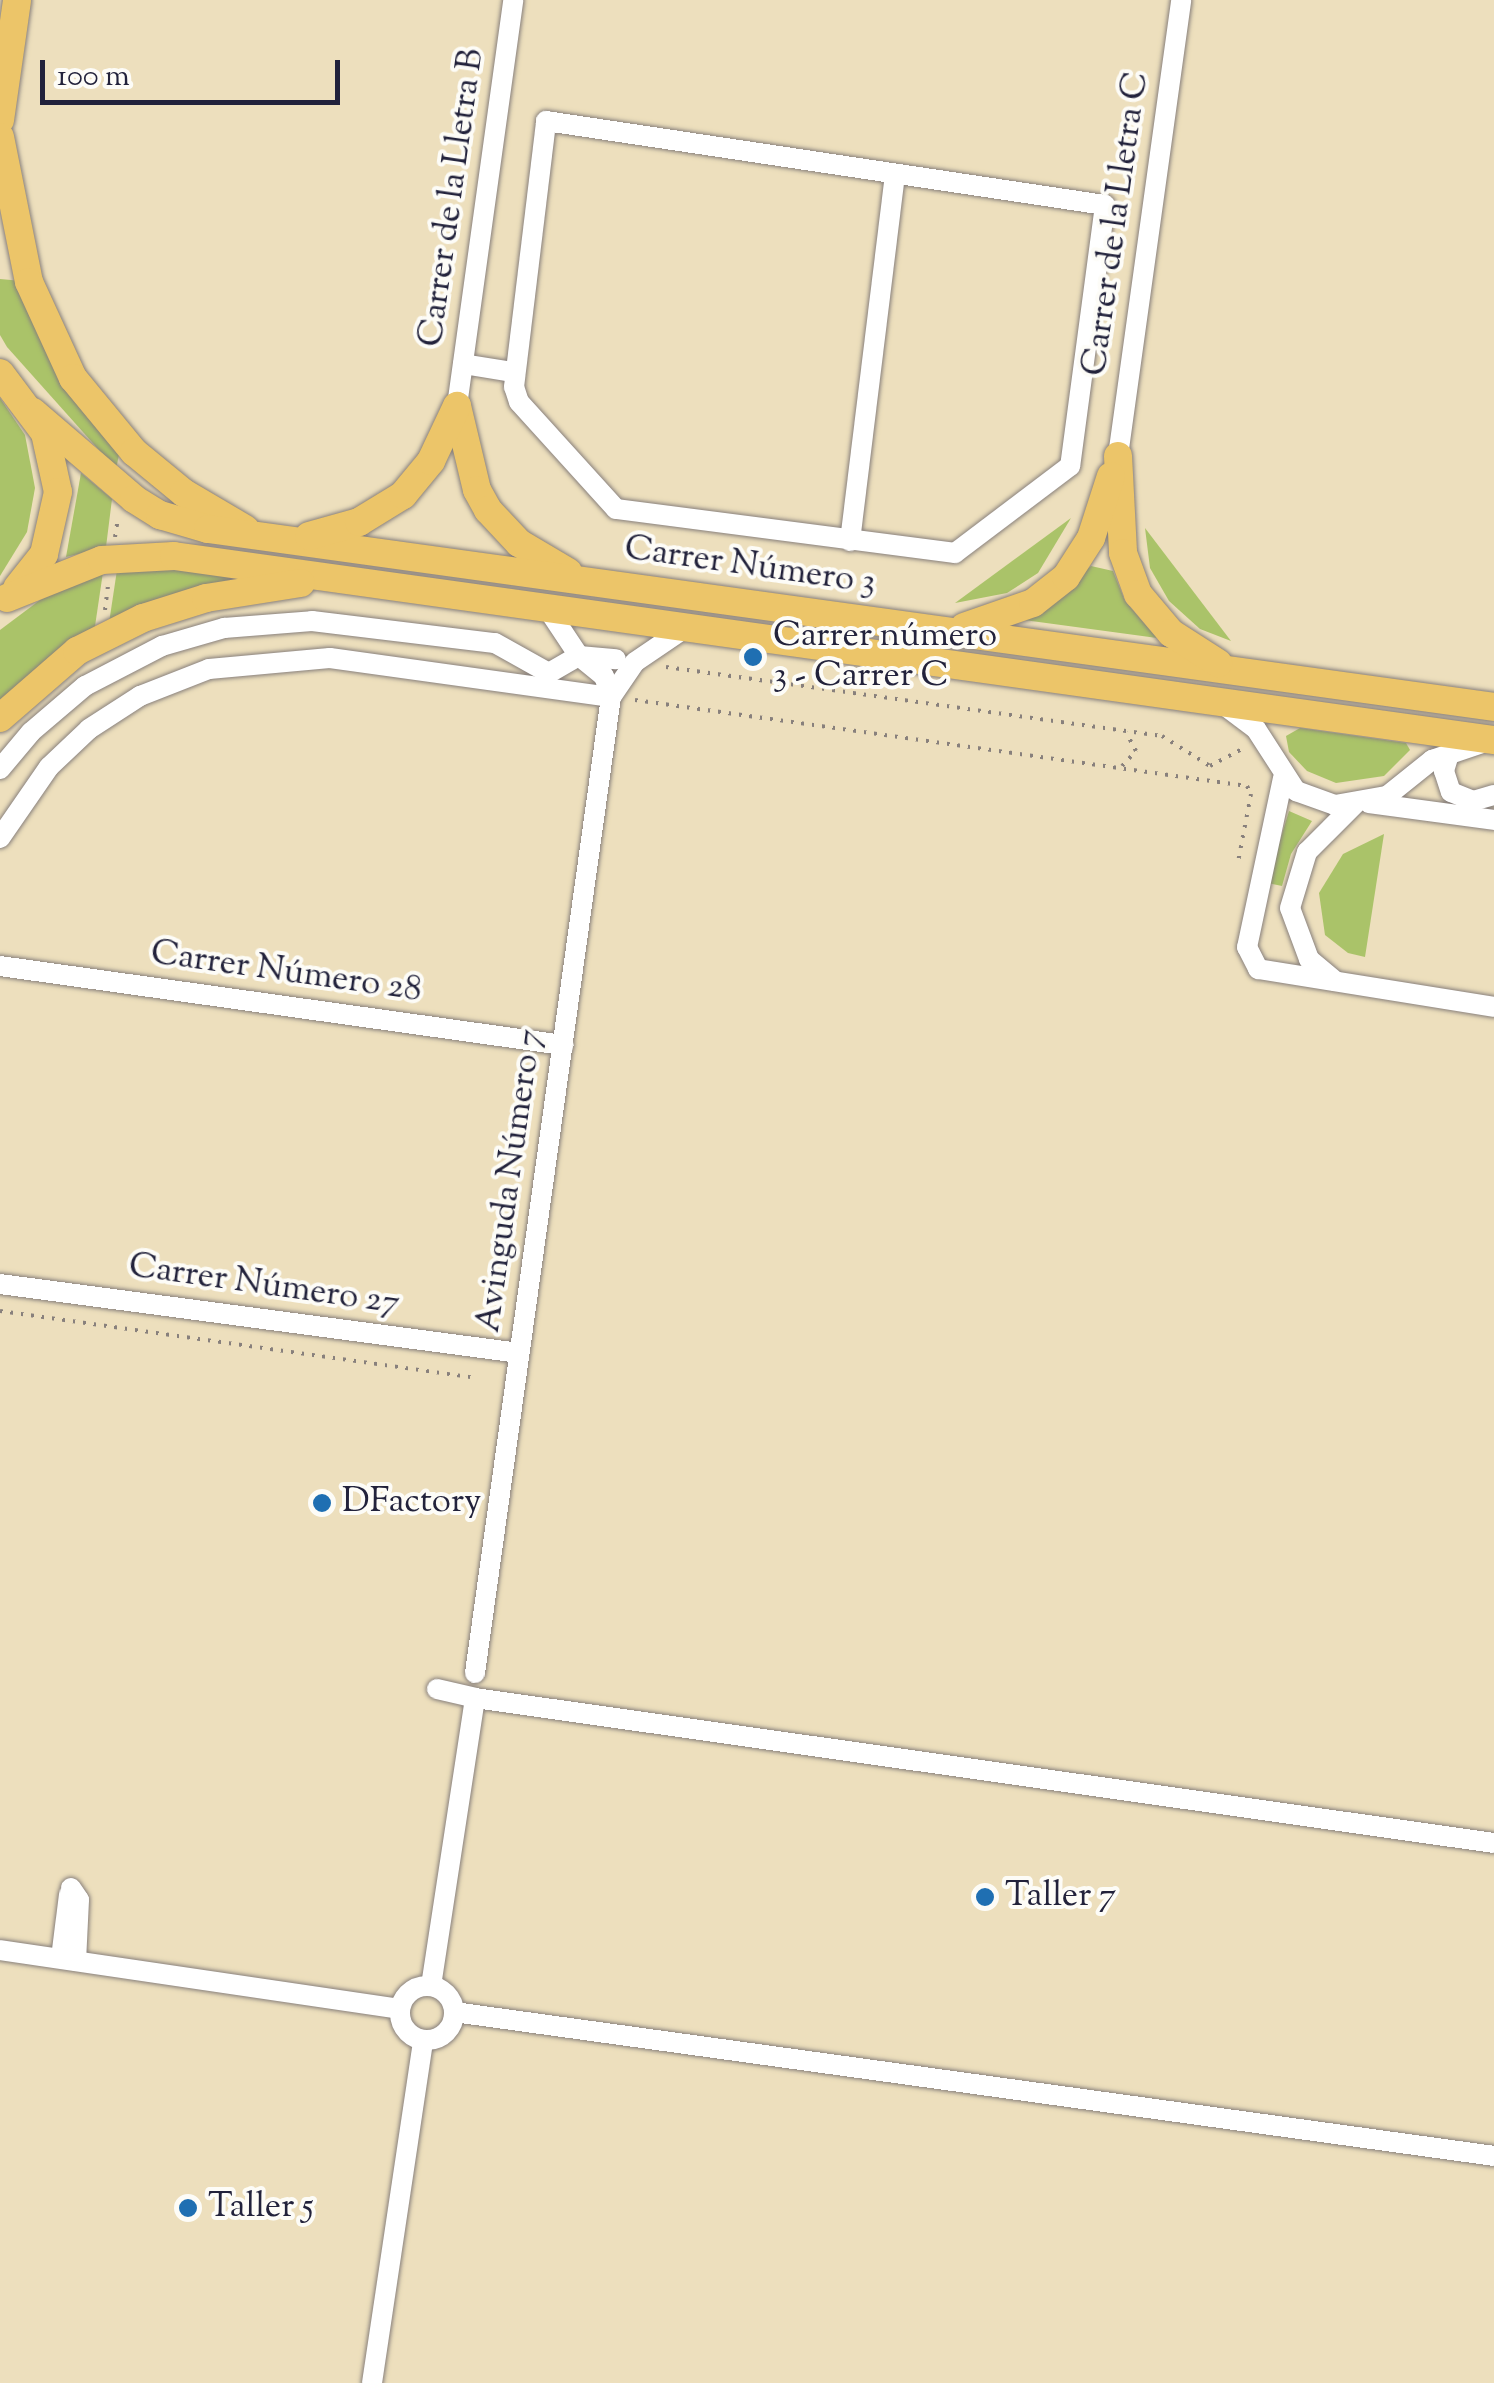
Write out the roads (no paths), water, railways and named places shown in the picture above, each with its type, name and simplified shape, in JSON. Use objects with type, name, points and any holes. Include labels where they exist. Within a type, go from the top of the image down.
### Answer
[{"type":"main road","points":[[0,120],[17,0]]},
{"type":"main road","points":[[0,136],[29,282],[73,378],[140,458],[254,535]]},
{"type":"main road","points":[[0,373],[33,412],[52,453],[56,514],[44,554],[3,601]]},
{"type":"main road","points":[[294,540],[359,522],[404,494],[431,461],[457,406]]},
{"type":"main road","points":[[457,406],[476,490],[488,510],[536,556],[592,583]]},
{"type":"main road","name":"Carrer Número 3","points":[[33,412],[108,480],[160,515],[254,535],[1494,708]]},
{"type":"main road","points":[[948,631],[1011,614],[1066,577],[1091,538],[1118,456]]},
{"type":"main road","points":[[1118,456],[1123,553],[1138,594],[1191,649],[1234,671]]},
{"type":"main road","name":"Carrer Número 3","points":[[3,601],[83,565],[138,556],[1494,741]]},
{"type":"main road","points":[[0,718],[66,658],[143,618],[206,598],[319,580]]},
{"type":"street","name":"Carrer de la Lletra B","points":[[457,406],[513,0]]},
{"type":"street","name":"Carrer de la Lletra C","points":[[1118,456],[1181,0]]},
{"type":"street","points":[[546,121],[896,177],[1105,205],[1070,466],[955,553],[616,509],[519,402],[514,372],[546,121]]},
{"type":"street","points":[[850,542],[896,177]]},
{"type":"street","points":[[463,364],[514,372]]},
{"type":"street","points":[[0,838],[69,747],[112,713],[174,680],[239,663],[298,658],[610,697],[604,676],[579,656],[549,611]]},
{"type":"street","points":[[0,769],[30,732],[86,686],[191,636],[312,621],[495,643],[538,671],[549,672],[579,656],[625,661]]},
{"type":"street","name":"Avinguda Número 7","points":[[475,1673],[610,697],[625,661],[682,630]]},
{"type":"street","points":[[453,675],[466,664],[458,638]]},
{"type":"street","points":[[1213,700],[1246,718],[1282,778],[1314,800],[1494,820]]},
{"type":"street","points":[[1340,986],[1309,959],[1290,908],[1307,852],[1361,804],[1403,787],[1450,751],[1494,741]]},
{"type":"street","points":[[1450,751],[1444,771],[1451,792],[1473,801],[1494,795]]},
{"type":"street","points":[[1282,778],[1258,874],[1249,960],[1268,974],[1494,1006]]},
{"type":"street","name":"Carrer Número 28","points":[[0,966],[563,1045]]},
{"type":"street","name":"Carrer Número 27","points":[[0,1284],[519,1353]]},
{"type":"street","points":[[437,1689],[475,1698],[1494,1843]]},
{"type":"street","points":[[431,1986],[475,1698]]},
{"type":"street","points":[[0,1950],[400,2009]]},
{"type":"street","points":[[431,1986],[447,1995],[454,2012],[445,2034],[423,2040],[406,2031],[400,2009],[409,1993],[431,1986]]},
{"type":"street","points":[[454,2012],[1494,2156]]},
{"type":"street","points":[[372,2383],[423,2040]]},
{"type":"place","name":"Carrer número 3 - Carrer C","points":[[753,657]]},
{"type":"place","name":"DFactory","points":[[322,1503]]},
{"type":"place","name":"Taller 7","points":[[985,1897]]},
{"type":"place","name":"Taller 5","points":[[188,2208]]}]
